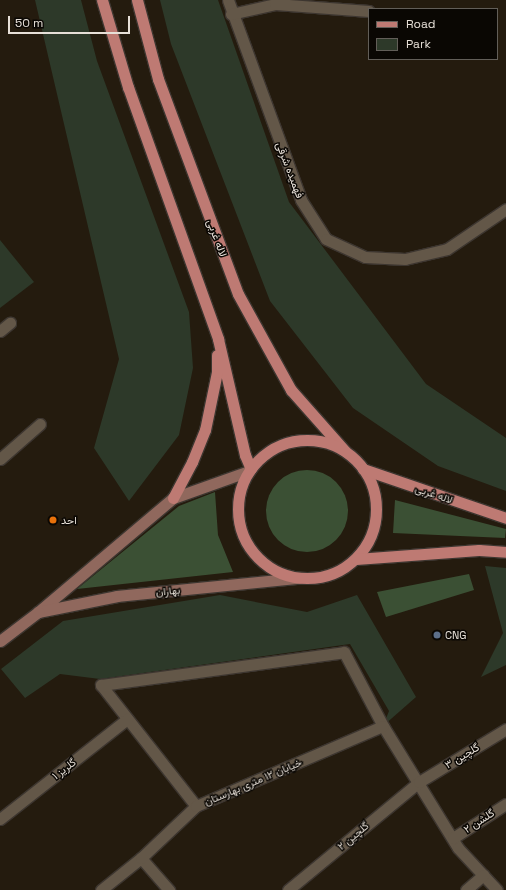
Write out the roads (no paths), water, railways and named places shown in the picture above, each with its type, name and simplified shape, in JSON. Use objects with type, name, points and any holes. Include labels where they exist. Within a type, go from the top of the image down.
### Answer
[{"type":"main road","points":[[102,0],[128,87],[218,339],[245,455],[250,470]]},
{"type":"main road","name":"لاله غربی","points":[[137,0],[158,79],[238,294],[291,390],[345,451]]},
{"type":"main road","points":[[173,498],[192,462],[204,430],[217,372],[218,339]]},
{"type":"main road","points":[[304,440],[325,443],[345,451],[363,469],[372,486],[375,499],[375,525],[368,543],[356,558],[339,571],[319,578],[298,578],[276,571],[257,558],[244,538],[238,516],[239,492],[250,470],[264,455],[282,444],[304,440]]},
{"type":"main road","name":"لاله غربی","points":[[363,469],[506,518]]},
{"type":"main road","name":"بهاران","points":[[0,641],[38,612],[173,498],[250,470]]},
{"type":"main road","points":[[356,558],[479,550],[506,552]]},
{"type":"main road","name":"بهاران","points":[[38,612],[117,596],[298,578]]},
{"type":"street","name":"فهمیده شرقی","points":[[228,0],[231,14],[301,200],[326,239],[365,257],[405,259],[447,249],[506,209]]},
{"type":"street","points":[[231,14],[275,4],[368,11]]},
{"type":"street","points":[[0,331],[10,323]]},
{"type":"street","points":[[0,459],[40,424]]},
{"type":"street","points":[[196,806],[101,685],[344,652],[383,726],[453,838],[497,890]]},
{"type":"street","name":"گلریز ۱","points":[[0,819],[127,719]]},
{"type":"street","name":"خیابان ۱۲ متری بهارستان","points":[[101,890],[142,858],[196,806],[383,726]]},
{"type":"street","name":"گلچین ۳","points":[[418,782],[506,729]]},
{"type":"street","name":"گلچین ۲","points":[[288,890],[418,782]]},
{"type":"street","name":"گلشن ۲","points":[[453,838],[506,804]]},
{"type":"street","points":[[142,858],[170,890]]},
{"type":"street","points":[[466,890],[483,875]]},
{"type":"place","name":"احد","points":[[53,520]]},
{"type":"place","name":"CNG","points":[[437,635]]}]
